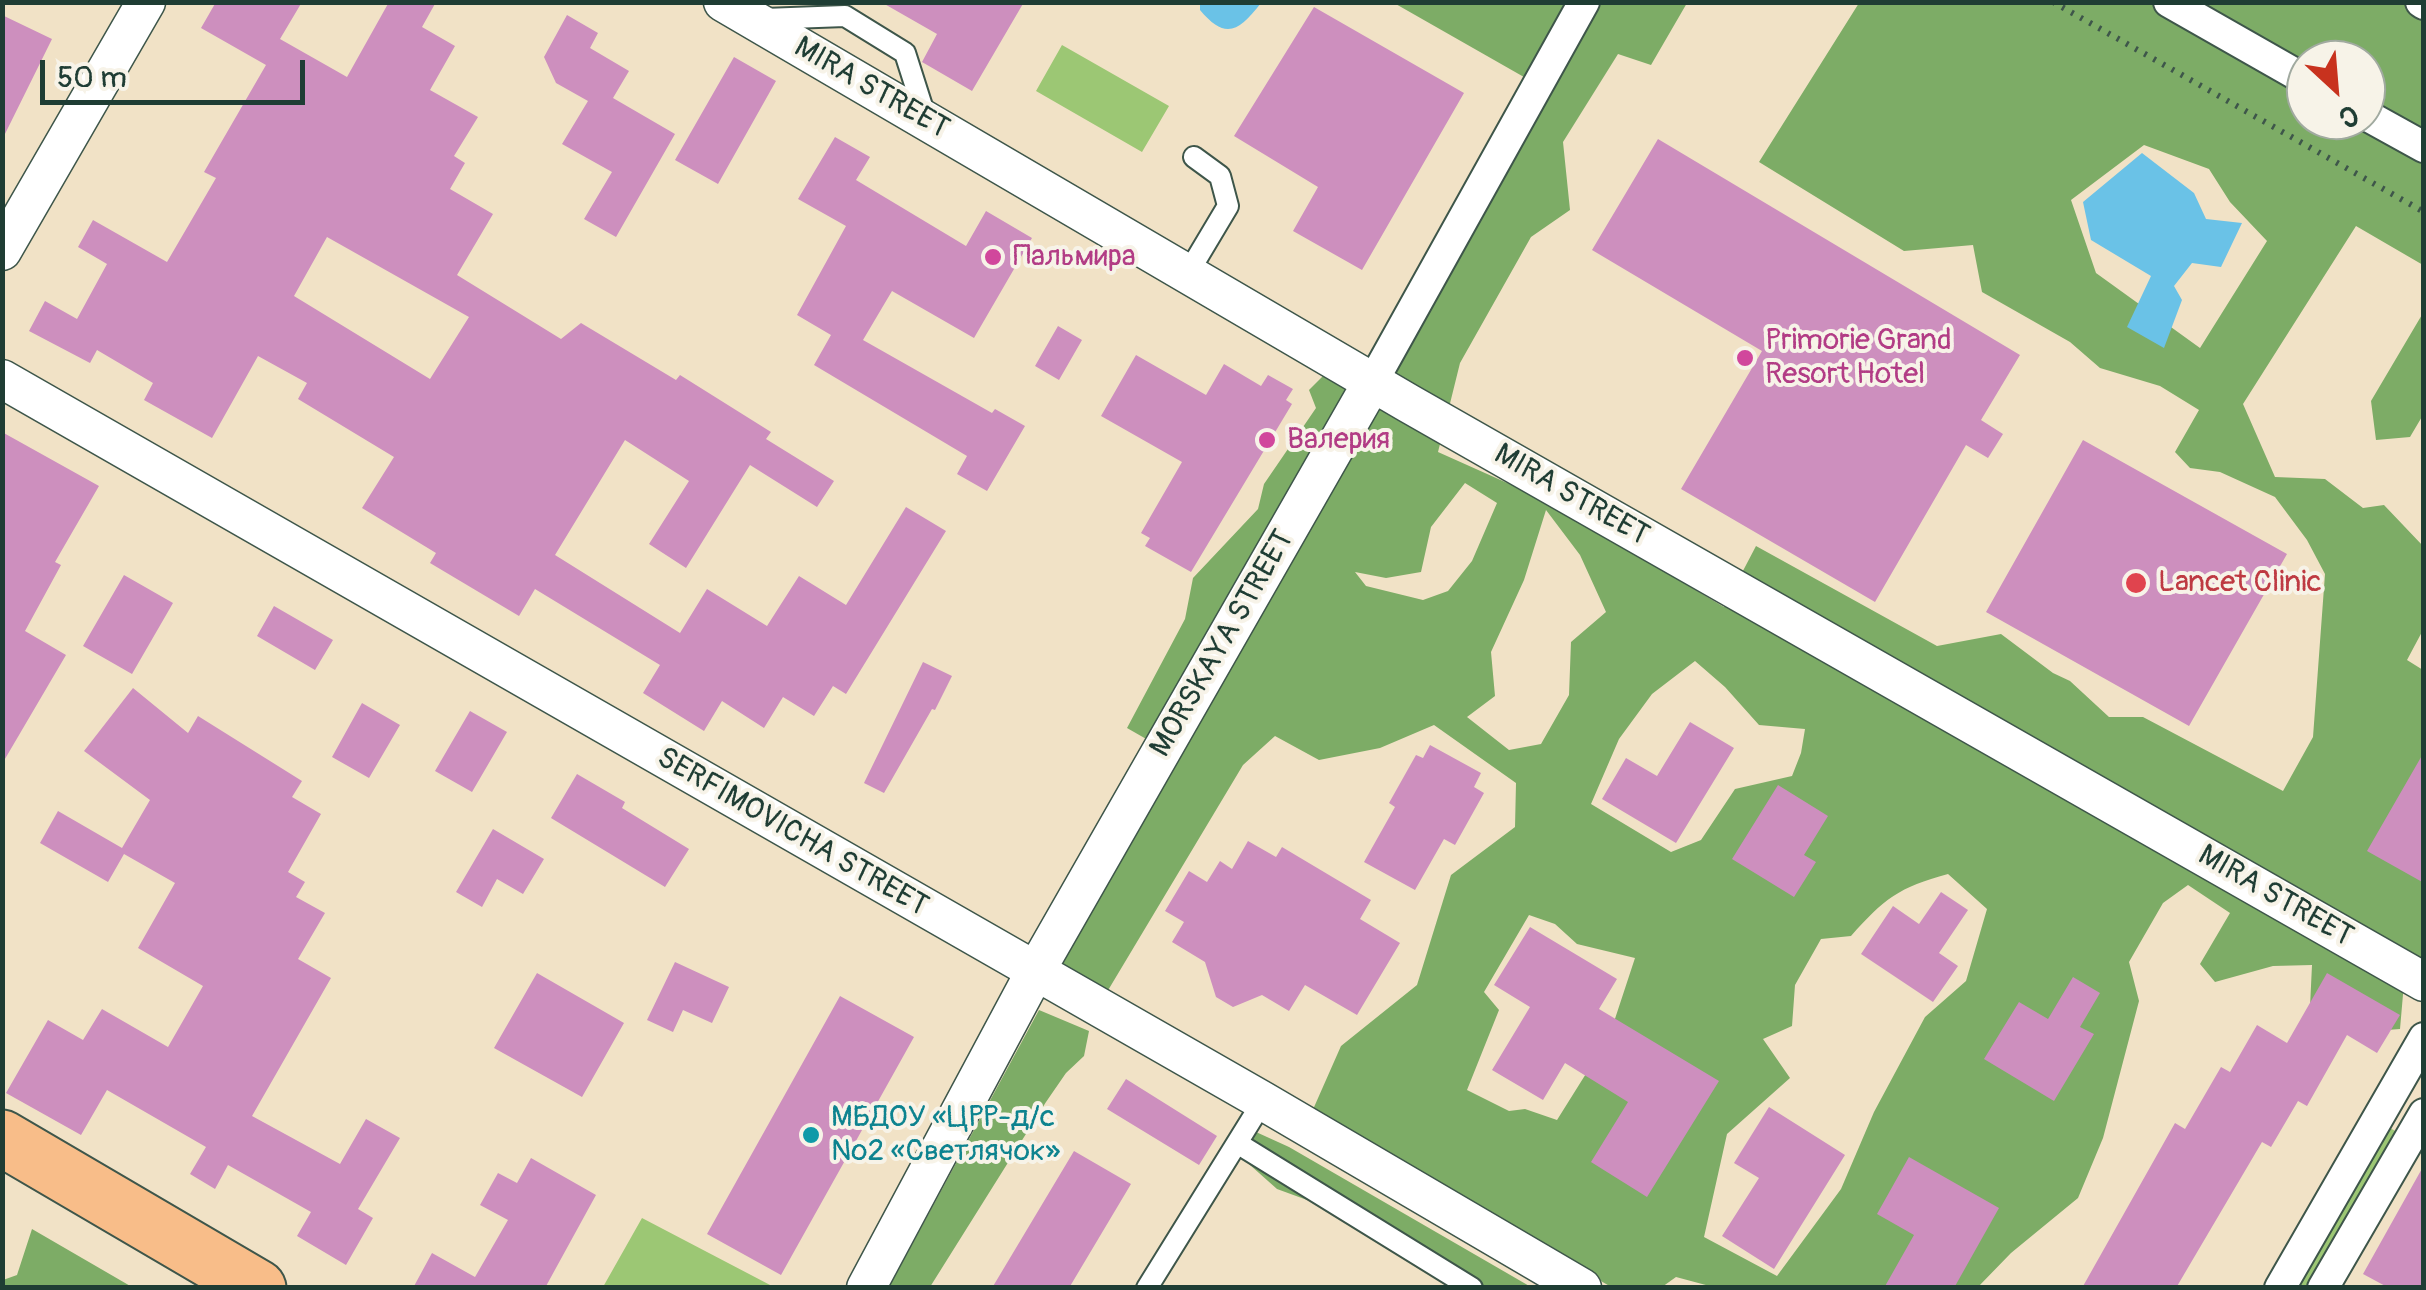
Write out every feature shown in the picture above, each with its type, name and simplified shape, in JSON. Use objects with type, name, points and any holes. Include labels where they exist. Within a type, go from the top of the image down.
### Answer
[{"type":"main road","points":[[2,1138],[258,1288]]},
{"type":"street","points":[[2,251],[146,2]]},
{"type":"street","name":"MORSKAYA STREET","points":[[866,1288],[1035,972],[1373,381],[1584,2]]},
{"type":"street","points":[[2169,2],[2286,69]]},
{"type":"street","name":"MIRA STREET","points":[[737,10],[1373,381],[2424,982]]},
{"type":"street","points":[[2386,125],[2424,147]]},
{"type":"street","name":"SERFIMOVICHA STREET","points":[[2,379],[1263,1100],[1582,1288]]},
{"type":"street","points":[[2280,1288],[2424,1038]]},
{"type":"street","points":[[2323,1288],[2424,1114]]},
{"type":"lane","points":[[1188,273],[1228,206],[1220,176],[1194,157]]},
{"type":"lane","points":[[1147,1288],[1263,1100]]},
{"type":"lane","points":[[1237,1143],[1472,1288]]},
{"type":"path","points":[[2053,2],[2424,212]]},
{"type":"green space","points":[[1394,3],[1687,3],[1651,65],[1618,54],[1563,142],[1570,210],[1531,237],[1460,363],[1438,452],[1543,499],[1724,607],[1756,546],[1937,646],[2001,634],[2070,681],[2109,717],[2143,717],[2283,791],[2313,737],[2325,574],[2307,540],[2275,497],[2220,472],[2190,468],[2175,452],[2199,410],[2160,386],[2100,368],[2070,342],[1982,292],[1973,245],[1904,251],[1759,162],[1859,3],[2423,3],[2423,265],[2356,226],[2243,404],[2275,477],[2325,479],[2363,508],[2384,505],[2423,546],[2423,630],[2407,660],[2423,670],[2423,976],[2404,983],[2400,1029],[2347,1033],[2310,1007],[2312,965],[2273,966],[2215,982],[2200,964],[2230,913],[2188,885],[2163,903],[2129,962],[2139,1001],[2103,1138],[2078,1198],[2011,1253],[1978,1287],[1717,1288],[1676,1277],[1662,1287],[1613,1288],[1311,1114],[1341,1046],[1417,985],[1451,875],[1515,827],[1516,783],[1434,725],[1380,748],[1319,760],[1275,736],[1243,765],[1107,992],[1056,969],[1399,352],[1552,93]],"holes":[[[2144,145],[2209,169],[2230,202],[2267,241],[2200,348],[2096,273],[2071,200]],[[1465,483],[1497,503],[1472,561],[1448,591],[1423,600],[1366,586],[1355,572],[1386,578],[1421,572],[1431,527]],[[1546,510],[1580,555],[1606,612],[1571,642],[1569,695],[1541,744],[1509,750],[1467,717],[1495,696],[1491,652],[1524,580]],[[1695,661],[1759,725],[1805,729],[1792,776],[1735,789],[1701,840],[1671,852],[1591,804],[1619,739],[1652,694]],[[1948,874],[1987,909],[1966,981],[1925,1017],[1874,1112],[1841,1189],[1777,1276],[1704,1237],[1727,1134],[1790,1078],[1763,1039],[1792,1026],[1795,985],[1821,939],[1851,936],[1883,904],[1904,890]],[[1529,915],[1555,924],[1577,944],[1635,958],[1609,1037],[1557,1120],[1525,1109],[1509,1111],[1467,1090],[1499,1010],[1484,992]]]},
{"type":"green space","points":[[1062,45],[1169,106],[1142,152],[1036,91]]},
{"type":"green space","points":[[2423,313],[2423,415],[2410,437],[2376,440],[2371,401]]},
{"type":"green space","points":[[1329,370],[1357,386],[1155,744],[1127,728],[1185,619],[1193,578],[1258,509],[1264,484],[1316,408],[1309,390]]},
{"type":"green space","points":[[1039,1010],[1089,1031],[1084,1056],[1066,1073],[1046,1102],[930,1287],[889,1287]]},
{"type":"green space","points":[[2382,1123],[2405,1137],[2317,1287],[2288,1288]]},
{"type":"green space","points":[[1245,1127],[1289,1147],[1531,1287],[1479,1287],[1329,1208],[1277,1189],[1232,1149]]},
{"type":"green space","points":[[642,1218],[772,1286],[603,1287]]},
{"type":"green space","points":[[32,1229],[132,1287],[3,1287],[3,1280],[17,1275]]},
{"type":"water","points":[[1200,2],[1261,3],[1239,26],[1225,29],[1209,20],[1200,10]]},
{"type":"water","points":[[2142,153],[2194,193],[2206,219],[2242,223],[2221,267],[2192,263],[2174,286],[2182,300],[2164,348],[2127,327],[2151,276],[2091,240],[2083,202]]},
{"type":"building","points":[[216,2],[302,2],[280,39],[347,77],[389,2],[436,2],[422,27],[455,46],[430,90],[478,117],[454,156],[465,163],[450,189],[493,214],[457,275],[561,339],[581,323],[676,380],[680,375],[771,432],[766,439],[834,481],[817,507],[750,465],[686,568],[649,544],[689,481],[625,440],[555,555],[680,633],[707,589],[767,626],[799,576],[846,605],[906,507],[946,531],[846,694],[833,686],[814,716],[783,697],[764,728],[722,701],[704,731],[643,693],[660,665],[535,589],[519,616],[430,563],[436,553],[362,508],[394,457],[298,399],[307,383],[258,356],[212,438],[144,400],[153,383],[97,350],[90,363],[29,331],[45,301],[77,319],[107,264],[78,247],[93,220],[167,262],[216,178],[204,172],[266,65],[201,28]],"holes":[[[327,237],[469,317],[430,379],[294,296]]]},
{"type":"building","points":[[881,2],[1024,2],[972,91],[922,62],[937,34]]},
{"type":"building","points":[[1314,7],[1464,93],[1362,270],[1293,231],[1318,187],[1234,136]]},
{"type":"building","points":[[2,15],[52,39],[2,140]]},
{"type":"building","points":[[567,15],[598,33],[590,48],[629,71],[613,98],[675,134],[616,237],[584,219],[612,172],[562,144],[588,101],[556,83],[544,57]]},
{"type":"building","points":[[734,57],[776,81],[718,184],[675,160]]},
{"type":"building","points":[[835,137],[870,157],[856,180],[966,246],[986,211],[1032,238],[974,338],[892,291],[863,340],[992,413],[995,409],[1025,426],[987,491],[957,474],[967,456],[814,365],[831,335],[797,315],[846,226],[798,199]]},
{"type":"building","points":[[1658,139],[2020,355],[1981,420],[2003,434],[1988,458],[1966,445],[1875,602],[1681,489],[1762,351],[1592,250]]},
{"type":"building","points":[[1058,326],[1082,340],[1059,380],[1035,366]]},
{"type":"building","points":[[1136,355],[1206,395],[1224,364],[1261,386],[1268,375],[1293,389],[1286,400],[1292,404],[1191,572],[1145,546],[1150,538],[1141,533],[1182,462],[1101,416]]},
{"type":"building","points":[[2,432],[99,486],[55,562],[61,565],[25,631],[66,655],[2,764]]},
{"type":"building","name":"Lancet Clinic","points":[[2083,440],[2287,554],[2189,726],[1986,612]]},
{"type":"building","points":[[124,575],[173,603],[132,674],[83,646]]},
{"type":"building","points":[[274,606],[333,640],[315,670],[257,636]]},
{"type":"building","points":[[923,662],[952,676],[884,793],[864,783]]},
{"type":"building","points":[[133,688],[188,733],[198,716],[302,781],[292,797],[321,814],[288,872],[305,882],[296,897],[325,913],[298,959],[331,978],[252,1116],[340,1164],[366,1119],[400,1138],[358,1209],[373,1218],[346,1265],[297,1236],[311,1212],[228,1165],[215,1189],[190,1174],[206,1147],[107,1090],[81,1135],[6,1093],[48,1020],[83,1040],[102,1009],[168,1047],[203,986],[138,948],[175,883],[124,854],[108,882],[40,843],[58,811],[122,848],[150,800],[84,751]]},
{"type":"building","points":[[362,703],[400,725],[369,778],[332,757]]},
{"type":"building","points":[[470,711],[507,732],[472,792],[435,771]]},
{"type":"building","points":[[1690,722],[1734,748],[1676,843],[1602,799],[1626,758],[1657,776]]},
{"type":"building","points":[[1430,745],[1481,773],[1474,787],[1484,793],[1455,845],[1444,839],[1415,890],[1364,862],[1395,807],[1389,803],[1416,755],[1423,758]]},
{"type":"building","points":[[2424,752],[2424,883],[2367,851]]},
{"type":"building","points":[[577,774],[625,802],[622,808],[689,849],[665,887],[551,818]]},
{"type":"building","points":[[1778,785],[1828,816],[1804,855],[1816,862],[1794,897],[1732,859]]},
{"type":"building","points":[[493,829],[544,859],[523,894],[497,879],[482,907],[456,892]]},
{"type":"building","points":[[1248,841],[1276,857],[1282,847],[1371,900],[1360,919],[1400,943],[1357,1015],[1305,985],[1289,1011],[1262,995],[1233,1007],[1216,997],[1205,962],[1172,942],[1184,922],[1165,911],[1189,871],[1207,882],[1220,861],[1232,869]]},
{"type":"building","points":[[1941,892],[1968,910],[1939,953],[1958,966],[1933,1002],[1861,954],[1893,906],[1919,924]]},
{"type":"building","points":[[1530,927],[1617,979],[1599,1009],[1719,1081],[1647,1197],[1591,1162],[1628,1102],[1565,1063],[1543,1100],[1492,1070],[1530,1007],[1494,985]]},
{"type":"building","points":[[675,962],[729,987],[712,1023],[683,1010],[673,1032],[647,1020]]},
{"type":"building","points":[[537,973],[624,1023],[582,1097],[494,1048]]},
{"type":"building","points":[[2327,973],[2400,1015],[2377,1053],[2347,1035],[2307,1106],[2298,1101],[2271,1147],[2262,1142],[2176,1288],[2082,1288],[2175,1123],[2185,1129],[2221,1067],[2230,1072],[2257,1025],[2287,1043]]},
{"type":"building","points":[[2073,977],[2100,993],[2080,1027],[2094,1034],[2054,1101],[1984,1059],[2019,1002],[2048,1019]]},
{"type":"building","name":"МБДОУ «ЦРР-д/с №2 «Светлячок»","points":[[840,996],[914,1037],[781,1275],[707,1234]]},
{"type":"building","points":[[1126,1079],[1217,1136],[1199,1165],[1107,1109]]},
{"type":"building","points":[[1769,1107],[1845,1155],[1774,1269],[1722,1236],[1759,1178],[1734,1163]]},
{"type":"building","points":[[1074,1151],[1131,1184],[1069,1288],[992,1288]]},
{"type":"building","points":[[1909,1157],[1999,1208],[1954,1288],[1884,1288],[1914,1235],[1877,1214]]},
{"type":"building","points":[[531,1158],[596,1195],[545,1288],[413,1288],[432,1253],[475,1277],[508,1220],[480,1205],[498,1173],[517,1183]]},
{"type":"building","points":[[2424,1165],[2424,1288],[2389,1288],[2363,1274]]},
{"type":"place","name":"Пальмира","points":[[993,257]]},
{"type":"place","name":"Primorie Grand Resort Hotel","points":[[1745,358]]},
{"type":"place","name":"Валерия","points":[[1267,440]]},
{"type":"place","name":"Lancet Clinic","points":[[2136,583]]},
{"type":"place","name":"МБДОУ «ЦРР-д/с №2 «Светлячок»","points":[[811,1135]]}]
